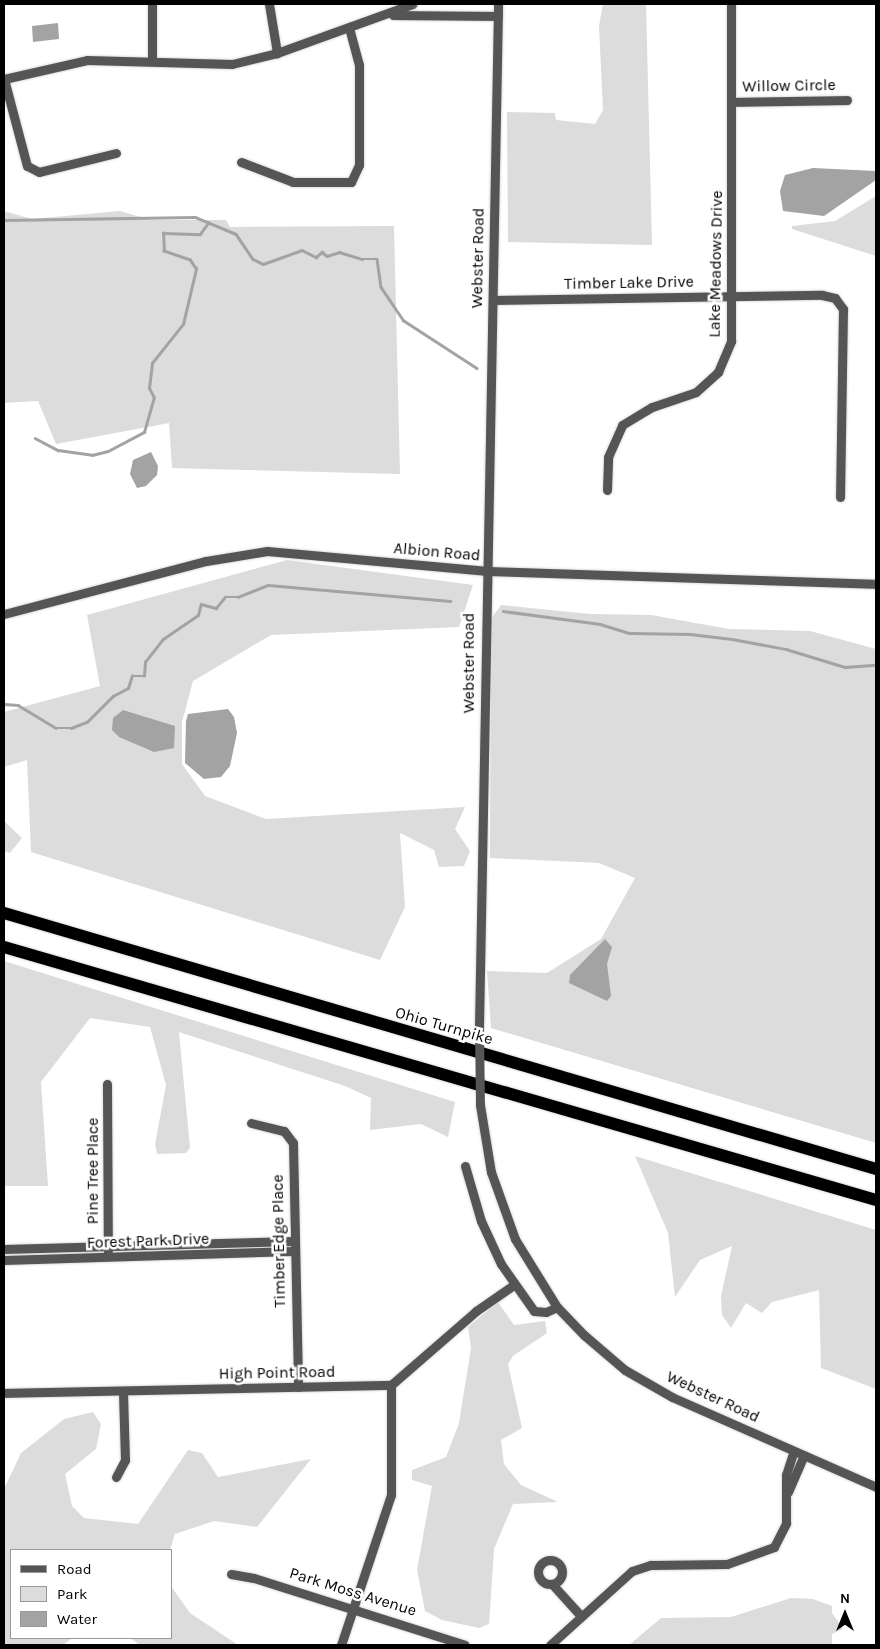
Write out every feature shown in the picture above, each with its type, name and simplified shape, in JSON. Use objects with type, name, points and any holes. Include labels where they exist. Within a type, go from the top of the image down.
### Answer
[{"type":"highway","name":"Ohio Turnpike","points":[[4,913],[876,1169]]},
{"type":"highway","points":[[4,947],[876,1200]]},
{"type":"street","points":[[152,4],[152,60]]},
{"type":"street","points":[[269,4],[277,53]]},
{"type":"street","points":[[116,153],[39,172],[27,166],[4,79],[87,60],[152,60],[232,64],[277,53],[412,4]]},
{"type":"street","name":"Webster Road","points":[[498,4],[493,300],[485,571],[479,1026],[480,1105],[500,1206],[515,1239],[556,1307],[626,1370],[672,1397],[876,1487]]},
{"type":"street","name":"Lake Meadows Drive","points":[[607,490],[608,457],[622,424],[652,407],[696,392],[718,372],[732,341],[732,4]]},
{"type":"street","points":[[385,15],[498,16]]},
{"type":"street","points":[[241,162],[292,182],[351,182],[359,165],[359,65],[349,27]]},
{"type":"street","name":"Willow Circle","points":[[732,102],[847,100]]},
{"type":"street","name":"Timber Lake Drive","points":[[493,300],[822,295],[835,298],[843,309],[840,497]]},
{"type":"street","name":"Albion Road","points":[[4,614],[206,561],[267,551],[485,571],[876,584]]},
{"type":"street","name":"Pine Tree Place","points":[[108,1084],[109,1258]]},
{"type":"street","name":"Timber Edge Place","points":[[251,1123],[284,1131],[294,1143],[293,1251],[298,1387]]},
{"type":"street","points":[[465,1166],[481,1221],[500,1264],[534,1311],[546,1312],[556,1307]]},
{"type":"street","name":"Forest Park Drive","points":[[4,1249],[293,1241]]},
{"type":"street","name":"Forest Park Drive","points":[[4,1260],[293,1251]]},
{"type":"street","points":[[341,1645],[391,1495],[391,1385],[476,1311],[515,1284]]},
{"type":"street","name":"High Point Road","points":[[4,1393],[391,1385]]},
{"type":"street","points":[[116,1477],[124,1460],[123,1392]]},
{"type":"street","points":[[550,1645],[632,1571],[651,1565],[727,1564],[774,1547],[786,1523],[786,1475],[794,1451]]},
{"type":"street","points":[[787,1498],[804,1455]]},
{"type":"street","name":"Park Moss Avenue","points":[[230,1574],[354,1608],[466,1645]]},
{"type":"street","points":[[552,1584],[581,1616]]},
{"type":"green space","points":[[603,4],[646,4],[652,245],[508,242],[507,112],[555,113],[556,120],[595,124],[603,110],[599,26]]},
{"type":"green space","points":[[876,196],[876,256],[792,229],[792,226],[835,221]]},
{"type":"green space","points":[[4,211],[32,219],[120,211],[151,220],[226,220],[230,227],[394,226],[400,474],[172,468],[169,423],[56,444],[38,401],[4,403]]},
{"type":"green space","points":[[287,560],[473,585],[459,627],[271,635],[193,681],[182,722],[182,764],[205,796],[266,819],[465,807],[455,829],[470,851],[464,866],[439,867],[434,850],[400,833],[405,907],[380,960],[31,852],[27,760],[4,767],[4,712],[100,686],[87,615]]},
{"type":"green space","points":[[501,605],[590,614],[651,615],[729,629],[810,631],[876,649],[876,1143],[491,1028],[487,971],[547,973],[601,939],[635,878],[599,863],[490,858],[491,619]]},
{"type":"green space","points":[[4,821],[22,838],[10,853],[4,851]]},
{"type":"green space","points":[[4,961],[455,1102],[448,1137],[421,1124],[370,1130],[371,1098],[345,1086],[179,1032],[190,1148],[186,1153],[157,1154],[155,1144],[166,1085],[150,1027],[90,1018],[41,1082],[48,1186],[4,1186]]},
{"type":"green space","points":[[635,1156],[876,1230],[876,1389],[821,1368],[819,1290],[772,1302],[762,1313],[746,1303],[731,1328],[722,1315],[721,1296],[732,1246],[700,1260],[675,1297],[668,1233]]},
{"type":"green space","points":[[498,1302],[514,1325],[545,1321],[547,1333],[513,1356],[508,1364],[522,1428],[501,1440],[504,1464],[521,1485],[558,1502],[513,1504],[494,1549],[489,1624],[479,1628],[442,1620],[425,1611],[417,1570],[432,1486],[412,1480],[412,1470],[446,1457],[459,1423],[471,1348],[468,1327]]},
{"type":"green space","points":[[93,1412],[101,1424],[96,1449],[65,1474],[72,1506],[84,1518],[138,1524],[188,1450],[202,1453],[218,1477],[311,1459],[257,1527],[214,1521],[175,1534],[170,1549],[10,1549],[10,1639],[71,1639],[63,1645],[4,1645],[4,1489],[21,1453],[64,1419]]},
{"type":"green space","points":[[172,1587],[190,1613],[238,1645],[140,1645],[131,1639],[172,1639]]},
{"type":"green space","points":[[791,1598],[813,1599],[832,1606],[832,1613],[843,1629],[832,1634],[832,1645],[629,1645],[661,1618],[731,1617]]},
{"type":"water","points":[[58,23],[59,39],[33,42],[32,26]]},
{"type":"water","points":[[813,168],[876,171],[876,180],[824,216],[783,211],[780,191],[785,175]]},
{"type":"water","points":[[151,452],[158,466],[157,475],[146,486],[137,488],[130,474],[133,460]]},
{"type":"water","points":[[228,709],[234,717],[237,733],[230,766],[221,777],[204,779],[185,763],[186,721],[188,714]]},
{"type":"water","points":[[123,710],[175,726],[174,748],[154,752],[119,737],[112,730],[113,718]]},
{"type":"water","points":[[605,939],[612,947],[607,964],[611,996],[607,1001],[569,983],[570,975]]},
{"type":"waterway","points":[[4,220],[195,217],[236,234],[253,259],[263,264],[302,250],[316,257],[322,252],[327,256],[339,252],[362,259],[377,259],[381,287],[403,320],[477,368]]},
{"type":"waterway","points":[[35,438],[58,450],[92,455],[108,451],[144,432],[154,398],[149,388],[152,363],[183,324],[196,269],[190,260],[164,251],[163,233],[200,234],[208,223]]},
{"type":"waterway","points":[[4,704],[18,705],[56,728],[71,728],[87,722],[113,696],[128,688],[132,676],[144,676],[145,662],[163,639],[198,615],[201,604],[216,608],[225,597],[238,597],[268,585],[450,601]]},
{"type":"waterway","points":[[503,611],[600,624],[630,633],[690,634],[732,639],[786,649],[845,667],[876,665]]}]
